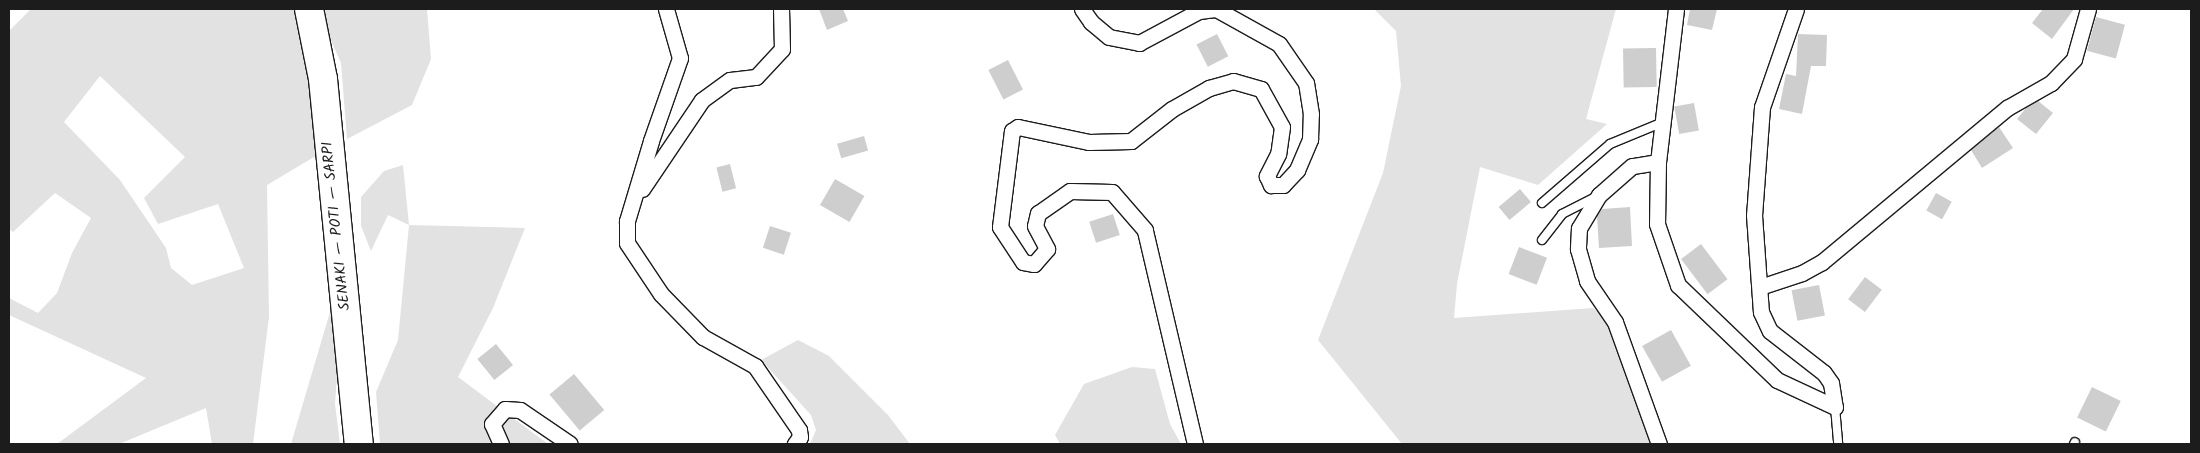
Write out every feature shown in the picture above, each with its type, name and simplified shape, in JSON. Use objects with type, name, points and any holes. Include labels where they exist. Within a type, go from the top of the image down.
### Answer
[{"type":"highway","name":"SENAKI — POTI — SARPI","points":[[309,9],[323,79],[359,444]]},
{"type":"street","points":[[636,197],[702,100],[730,80],[756,77],[782,49],[781,9]]},
{"type":"street","points":[[1082,9],[1092,22],[1109,37],[1139,43],[1199,11],[1216,9],[1280,44],[1306,83],[1311,114],[1310,139],[1298,170],[1283,185],[1271,185],[1268,176],[1278,154],[1282,127],[1261,89],[1233,81],[1209,88],[1172,109],[1131,140],[1088,142],[1018,127],[1012,131],[1000,227],[1023,262],[1034,264],[1047,249],[1035,226],[1038,213],[1070,191],[1112,192],[1145,230],[1196,444]]},
{"type":"street","points":[[1676,9],[1658,162],[1657,224],[1678,285],[1777,380],[1836,407]]},
{"type":"street","points":[[1796,9],[1762,108],[1754,215],[1761,312],[1770,331],[1824,373],[1831,383],[1836,407]]},
{"type":"street","points":[[1760,287],[1802,273],[1822,262],[2006,108],[2051,83],[2074,59],[2088,9]]},
{"type":"street","points":[[670,12],[680,58],[650,140],[636,197],[627,221],[627,242],[661,294],[703,336],[755,366],[799,430],[800,437],[795,444]]},
{"type":"street","points":[[1658,162],[1632,166],[1599,195],[1579,228],[1578,249],[1587,281],[1615,322],[1659,444]]},
{"type":"street","points":[[501,444],[492,424],[505,409],[520,410],[570,444]]},
{"type":"lane","points":[[1542,203],[1610,144],[1663,122]]},
{"type":"lane","points":[[1542,240],[1562,214],[1599,195]]},
{"type":"lane","points":[[1836,407],[1838,444]]},
{"type":"shaded area","points":[[31,9],[299,9],[324,151],[267,185],[269,317],[253,444],[212,444],[206,408],[119,444],[57,444],[146,378],[9,315],[9,298],[38,313],[57,293],[72,253],[91,218],[55,193],[13,232],[9,229],[9,31]],"holes":[[[100,76],[185,157],[144,198],[158,224],[218,204],[244,268],[192,285],[171,268],[166,248],[120,180],[64,122]]]},
{"type":"shaded area","points":[[320,9],[427,9],[431,59],[412,105],[347,139],[341,63],[322,20]]},
{"type":"shaded area","points":[[1374,9],[1616,9],[1586,119],[1607,124],[1538,185],[1480,167],[1457,284],[1454,318],[1593,308],[1611,324],[1652,444],[1402,444],[1318,340],[1383,173],[1401,86],[1396,31]]},
{"type":"shaded area","points":[[403,165],[409,225],[388,215],[371,251],[361,226],[361,197],[384,171]]},
{"type":"shaded area","points":[[409,225],[525,228],[493,308],[458,377],[548,444],[380,444],[376,392],[398,340]]},
{"type":"shaded area","points":[[335,295],[342,310],[335,404],[340,444],[291,444]]},
{"type":"shaded area","points":[[798,340],[829,356],[888,415],[910,444],[810,444],[816,430],[811,415],[761,360]]},
{"type":"shaded area","points":[[1132,367],[1155,369],[1170,424],[1181,444],[1060,444],[1055,435],[1084,384]]},
{"type":"building","points":[[819,9],[843,9],[848,21],[827,30]]},
{"type":"building","points":[[1690,9],[1717,9],[1712,30],[1687,25]]},
{"type":"building","points":[[2043,9],[2074,9],[2052,39],[2032,23]]},
{"type":"building","points":[[2096,17],[2125,25],[2116,59],[2087,51]]},
{"type":"building","points":[[1217,34],[1228,56],[1208,67],[1197,44]]},
{"type":"building","points":[[1798,34],[1827,35],[1826,66],[1811,66],[1802,114],[1779,109],[1786,74],[1796,76]]},
{"type":"building","points":[[1656,48],[1657,87],[1624,88],[1623,49]]},
{"type":"building","points":[[1008,60],[1023,89],[1003,99],[988,70]]},
{"type":"building","points":[[2038,101],[2053,113],[2036,134],[2017,119],[2026,108]]},
{"type":"building","points":[[1694,103],[1699,131],[1679,134],[1674,106]]},
{"type":"building","points":[[1999,127],[2013,148],[1982,168],[1971,150]]},
{"type":"building","points":[[864,136],[868,150],[841,158],[837,144]]},
{"type":"building","points":[[730,164],[736,188],[722,192],[716,167]]},
{"type":"building","points":[[835,179],[864,196],[849,222],[820,205]]},
{"type":"building","points":[[1520,189],[1531,202],[1509,220],[1499,207]]},
{"type":"building","points":[[1936,193],[1952,202],[1942,219],[1926,210]]},
{"type":"building","points":[[1630,207],[1632,246],[1599,248],[1597,216],[1602,209]]},
{"type":"building","points":[[1113,214],[1120,235],[1096,243],[1089,222]]},
{"type":"building","points":[[770,226],[791,233],[784,255],[763,248]]},
{"type":"building","points":[[1701,244],[1727,279],[1708,294],[1681,259]]},
{"type":"building","points":[[1519,247],[1547,258],[1537,285],[1509,274]]},
{"type":"building","points":[[1865,277],[1882,290],[1865,312],[1848,299]]},
{"type":"building","points":[[1819,285],[1825,315],[1797,321],[1792,290]]},
{"type":"building","points":[[1671,330],[1691,366],[1662,382],[1642,346]]},
{"type":"building","points":[[496,344],[513,365],[494,380],[477,359]]},
{"type":"building","points":[[574,374],[604,410],[580,431],[549,395]]},
{"type":"building","points":[[2092,387],[2121,401],[2106,432],[2077,418]]}]
